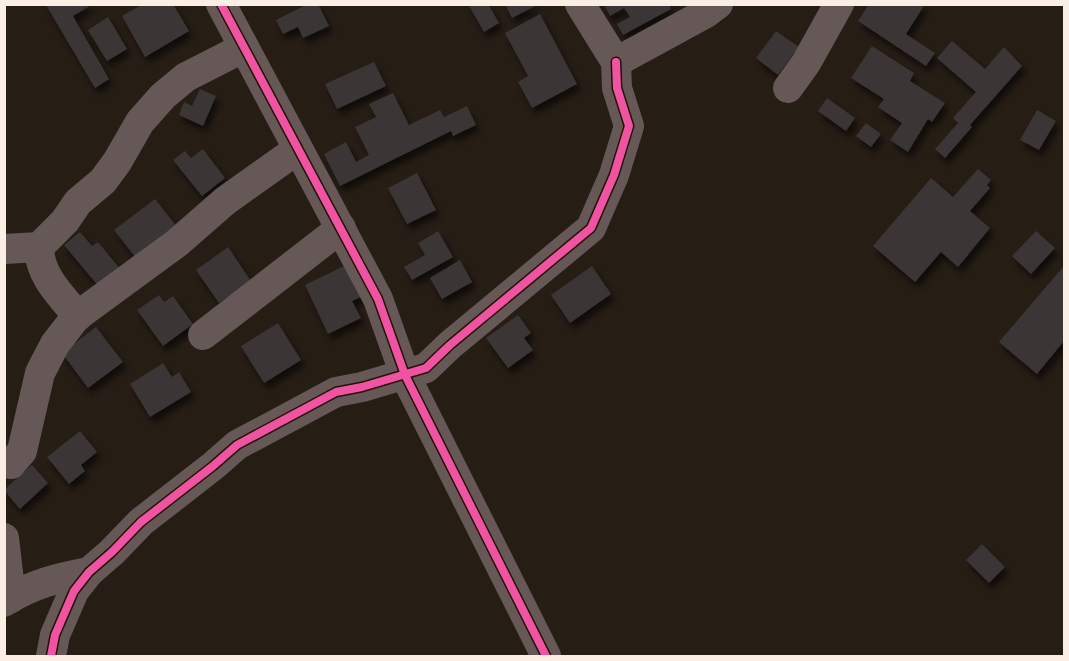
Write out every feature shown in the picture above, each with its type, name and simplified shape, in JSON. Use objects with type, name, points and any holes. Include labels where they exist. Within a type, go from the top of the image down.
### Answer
[{"type":"street","points":[[221,4],[378,298],[405,375],[546,657]]},
{"type":"street","points":[[51,657],[55,635],[74,591],[89,572],[141,522],[237,445],[336,392],[426,368],[450,345],[591,228],[614,175],[629,126],[617,88],[616,62],[580,4]]},
{"type":"street","points":[[616,62],[706,13],[718,4]]},
{"type":"street","points":[[788,88],[807,63],[839,4]]},
{"type":"street","points":[[4,249],[39,247],[65,221],[78,202],[103,181],[140,122],[163,96],[186,77],[243,48]]},
{"type":"street","points":[[11,464],[22,451],[40,373],[55,344],[78,316],[177,243],[225,201],[298,149]]},
{"type":"street","points":[[203,335],[340,228]]},
{"type":"street","points":[[39,247],[39,260],[51,283],[78,316]]},
{"type":"street","points":[[4,538],[8,600],[25,589],[89,572]]},
{"type":"building","points":[[93,4],[73,16],[109,79],[95,88],[46,5]]},
{"type":"building","points":[[143,4],[173,4],[189,31],[145,57],[122,16]]},
{"type":"building","points":[[308,4],[318,4],[329,26],[303,38],[298,27],[283,34],[276,20]]},
{"type":"building","points":[[468,4],[488,4],[499,23],[484,32]]},
{"type":"building","points":[[505,4],[539,4],[512,18]]},
{"type":"building","points":[[604,4],[669,4],[671,9],[623,35],[617,24],[630,17],[624,8],[610,16]]},
{"type":"building","points":[[869,4],[925,4],[906,34],[935,53],[926,66],[858,21]]},
{"type":"building","points":[[540,14],[577,84],[532,108],[518,82],[528,76],[505,33]]},
{"type":"building","points":[[108,17],[127,49],[107,61],[88,30]]},
{"type":"building","points":[[776,31],[799,47],[778,75],[756,58]]},
{"type":"building","points":[[952,41],[985,69],[1004,47],[1022,66],[970,125],[972,127],[945,158],[935,149],[958,123],[953,118],[976,92],[937,58]]},
{"type":"building","points":[[872,46],[914,73],[910,81],[945,103],[932,122],[928,119],[908,152],[890,140],[902,123],[878,107],[884,99],[851,78]]},
{"type":"building","points":[[374,62],[386,86],[337,109],[325,84]]},
{"type":"building","points":[[200,89],[216,96],[203,126],[179,115],[184,102],[192,106]]},
{"type":"building","points":[[393,93],[409,125],[440,110],[444,117],[467,106],[476,125],[453,136],[451,131],[340,186],[324,154],[346,142],[356,162],[369,155],[355,127],[376,117],[369,104]]},
{"type":"building","points":[[827,98],[855,118],[846,131],[818,111]]},
{"type":"building","points":[[1037,110],[1056,121],[1039,150],[1020,140]]},
{"type":"building","points":[[866,123],[881,134],[871,147],[856,136]]},
{"type":"building","points":[[203,149],[225,178],[202,196],[173,160],[185,151],[191,158]]},
{"type":"building","points":[[978,169],[991,180],[987,185],[990,188],[970,211],[990,228],[958,267],[941,252],[915,282],[873,246],[931,178],[953,197]]},
{"type":"building","points":[[417,173],[436,210],[407,224],[388,188]]},
{"type":"building","points":[[155,199],[177,227],[136,258],[114,230]]},
{"type":"building","points":[[438,231],[453,257],[412,280],[404,267],[425,255],[418,243]]},
{"type":"building","points":[[1036,231],[1055,248],[1031,274],[1012,256]]},
{"type":"building","points":[[80,232],[92,246],[98,242],[121,270],[100,288],[64,245]]},
{"type":"building","points":[[228,247],[251,281],[219,303],[196,270]]},
{"type":"building","points":[[460,260],[472,282],[442,299],[430,278]]},
{"type":"building","points":[[348,264],[363,296],[352,301],[361,318],[328,334],[305,285]]},
{"type":"building","points":[[592,266],[611,294],[570,323],[551,295]]},
{"type":"building","points":[[1063,267],[1064,341],[1037,374],[999,342]]},
{"type":"building","points":[[159,295],[164,302],[173,296],[193,324],[163,346],[137,310]]},
{"type":"building","points":[[518,315],[531,333],[524,338],[533,350],[508,368],[486,338]]},
{"type":"building","points":[[278,323],[301,360],[264,383],[241,346]]},
{"type":"building","points":[[96,327],[123,362],[88,388],[62,353]]},
{"type":"building","points":[[163,363],[172,377],[179,372],[191,392],[150,417],[130,384]]},
{"type":"building","points":[[80,431],[97,452],[81,465],[85,471],[69,484],[47,457]]},
{"type":"building","points":[[32,465],[48,483],[20,509],[4,490]]},
{"type":"building","points":[[982,544],[1005,567],[989,583],[966,560]]},
{"type":"cycle path","points":[[221,4],[378,299],[405,375],[546,656]]},
{"type":"cycle path","points":[[51,656],[55,635],[74,591],[89,572],[141,522],[237,445],[336,392],[362,387],[426,368],[450,345],[591,228],[614,175],[629,126],[617,88],[616,62]]}]
